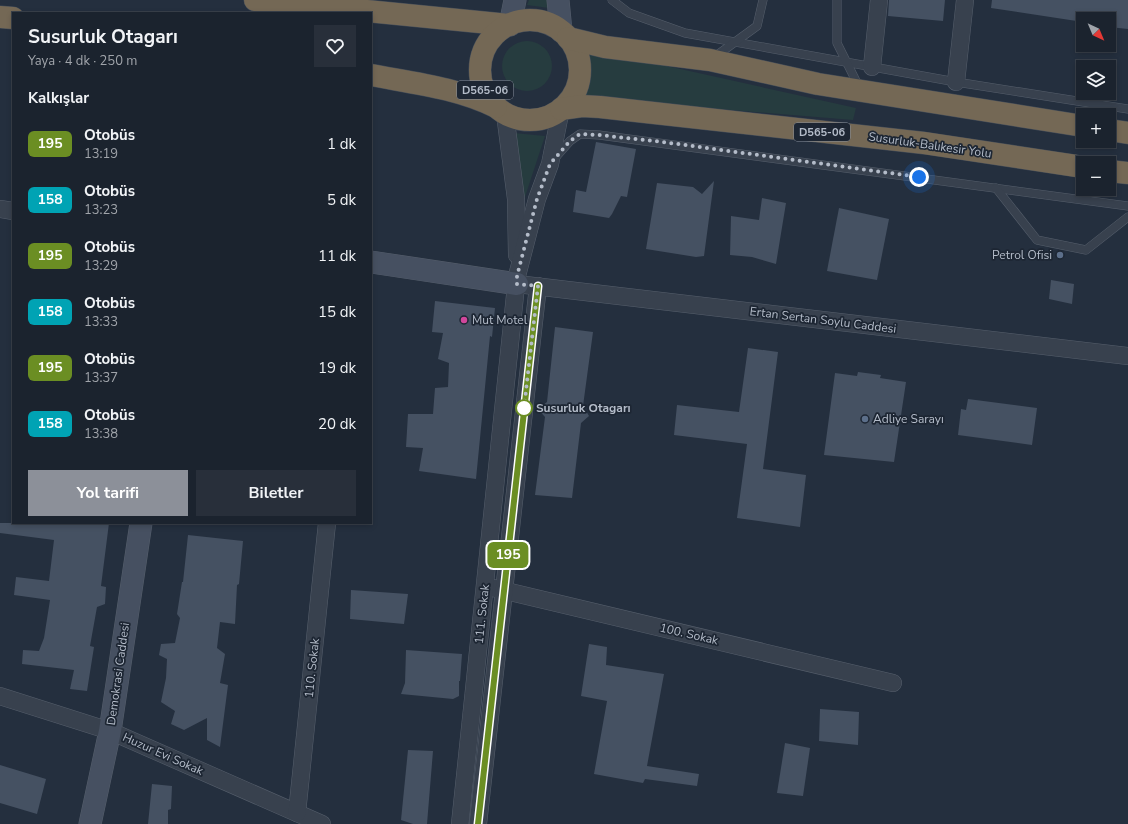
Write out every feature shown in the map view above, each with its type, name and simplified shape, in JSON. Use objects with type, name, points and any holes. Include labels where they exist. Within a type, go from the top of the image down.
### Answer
[{"type":"highway","name":"D565-06","points":[[255,0],[510,25]]},
{"type":"highway","points":[[0,17],[12,18]]},
{"type":"highway","name":"D565-06","points":[[501,111],[489,99],[482,84],[480,68],[484,52],[492,38],[510,25],[523,21],[536,20],[549,24],[565,34],[605,47],[710,60],[818,84],[1076,125]]},
{"type":"highway","name":"Susurluk-Balıkesir Yolu","points":[[561,110],[575,92],[580,79],[580,64],[576,50],[565,34]]},
{"type":"highway","name":"Susurluk-Balıkesir Yolu","points":[[372,75],[464,94],[480,99],[519,119],[534,120],[548,117],[561,110],[582,106],[600,107],[924,143],[1076,166]]},
{"type":"highway","points":[[1116,131],[1128,133]]},
{"type":"highway","points":[[1116,172],[1128,174]]},
{"type":"main road","points":[[510,25],[515,0]]},
{"type":"main road","points":[[558,0],[565,34]]},
{"type":"main road","points":[[372,262],[524,282]]},
{"type":"main road","name":"Demokrasi Caddesi","points":[[90,824],[110,731],[141,524]]},
{"type":"street","points":[[872,66],[879,0]]},
{"type":"street","points":[[956,82],[965,0]]},
{"type":"street","points":[[524,282],[537,199],[550,164],[561,110]]},
{"type":"street","points":[[501,111],[516,199],[524,282]]},
{"type":"street","points":[[0,209],[12,210]]},
{"type":"street","name":"Ertan Sertan Soylu Caddesi","points":[[524,282],[1128,356]]},
{"type":"street","name":"111. Sokak","points":[[460,824],[485,586],[524,282]]},
{"type":"street","name":"111. Sokak","points":[[478,824],[504,590],[524,282]]},
{"type":"street","name":"110. Sokak","points":[[297,813],[327,524]]},
{"type":"street","name":"100. Sokak","points":[[485,586],[893,683]]},
{"type":"street","name":"Huzur Evi Sokak","points":[[0,696],[110,731],[322,824]]},
{"type":"lane","points":[[612,0],[629,13],[685,33],[956,82],[1128,109]]},
{"type":"lane","points":[[710,60],[757,26],[763,0]]},
{"type":"lane","points":[[837,0],[837,43],[862,91]]},
{"type":"lane","points":[[550,164],[570,141],[580,134],[599,135],[1128,206]]},
{"type":"lane","points":[[996,188],[1037,240],[1086,250],[1128,217]]},
{"type":"green space","points":[[529,0],[549,0],[549,8],[527,5]]},
{"type":"green space","points":[[527,41],[537,43],[545,48],[550,56],[552,66],[550,76],[545,84],[537,89],[527,91],[517,89],[509,84],[504,76],[502,66],[504,56],[509,48],[517,43]]},
{"type":"green space","points":[[590,49],[856,108],[853,120],[585,98]]},
{"type":"green space","points":[[514,133],[545,136],[522,206]]},
{"type":"building","points":[[889,0],[945,0],[943,21],[888,16]]},
{"type":"building","points":[[992,0],[1128,0],[1128,29],[1116,28],[1116,12],[1076,12],[1076,21],[991,8]]},
{"type":"building","points":[[596,142],[636,149],[627,197],[621,196],[609,218],[573,212],[576,190],[586,192]]},
{"type":"building","points":[[714,181],[704,256],[696,257],[646,249],[657,183],[693,187],[702,194]]},
{"type":"building","points":[[762,198],[786,203],[776,264],[752,257],[730,255],[731,216],[759,220]]},
{"type":"building","points":[[839,208],[889,219],[877,280],[827,271]]},
{"type":"building","points":[[1051,280],[1074,284],[1072,304],[1049,299]]},
{"type":"building","points":[[435,301],[495,308],[492,337],[490,336],[476,479],[419,471],[423,448],[406,447],[408,414],[433,414],[435,388],[448,387],[449,363],[438,359],[443,333],[432,332]]},
{"type":"building","name":"Susurluk Otagarı","points":[[555,327],[593,332],[583,406],[589,416],[581,423],[572,498],[535,495],[545,417],[538,409],[547,402]]},
{"type":"building","points":[[748,348],[778,352],[763,469],[806,475],[800,527],[737,518],[747,444],[674,435],[677,405],[739,412]]},
{"type":"building","name":"Adliye Sarayı","points":[[858,372],[881,375],[880,378],[906,382],[894,462],[824,455],[835,373],[857,376]]},
{"type":"building","points":[[968,399],[1037,408],[1032,445],[958,435],[961,409],[966,410]]},
{"type":"building","points":[[0,523],[109,524],[101,586],[106,587],[105,604],[97,607],[90,646],[94,647],[87,691],[70,689],[74,670],[22,664],[23,650],[39,651],[44,638],[50,600],[14,595],[16,577],[49,581],[54,540],[0,533]]},
{"type":"building","points":[[188,535],[243,541],[239,584],[237,585],[235,624],[220,622],[217,648],[225,654],[220,683],[228,685],[220,747],[207,740],[207,718],[184,730],[171,724],[175,711],[161,702],[166,678],[167,659],[159,655],[161,644],[175,643],[180,618],[177,614],[183,582]]},
{"type":"building","points":[[351,590],[408,594],[404,624],[350,619]]},
{"type":"building","points":[[589,644],[607,647],[606,665],[664,674],[647,766],[699,774],[697,786],[645,779],[643,783],[594,774],[607,701],[581,696]]},
{"type":"building","points":[[406,650],[462,654],[459,696],[453,699],[401,694],[405,683]]},
{"type":"building","points":[[820,709],[859,712],[858,745],[819,741]]},
{"type":"building","points":[[785,743],[810,748],[803,796],[777,793]]},
{"type":"building","points":[[408,750],[433,751],[427,824],[413,824],[401,820]]},
{"type":"building","points":[[0,765],[46,779],[37,814],[0,803]]},
{"type":"building","points":[[152,784],[172,786],[171,809],[168,810],[168,824],[148,824]]},
{"type":"bus line","name":"195","points":[[478,824],[538,286]]},
{"type":"place","name":"Petrol Ofisi","points":[[1060,255]]},
{"type":"place","name":"Mut Motel","points":[[464,320]]},
{"type":"place","name":"Susurluk Otagarı","points":[[524,408]]},
{"type":"place","name":"Adliye Sarayı","points":[[865,419]]},
{"type":"route","points":[[524,408],[538,286],[517,284],[517,276],[537,199],[550,164],[570,141],[580,134],[663,142],[919,177]]}]
